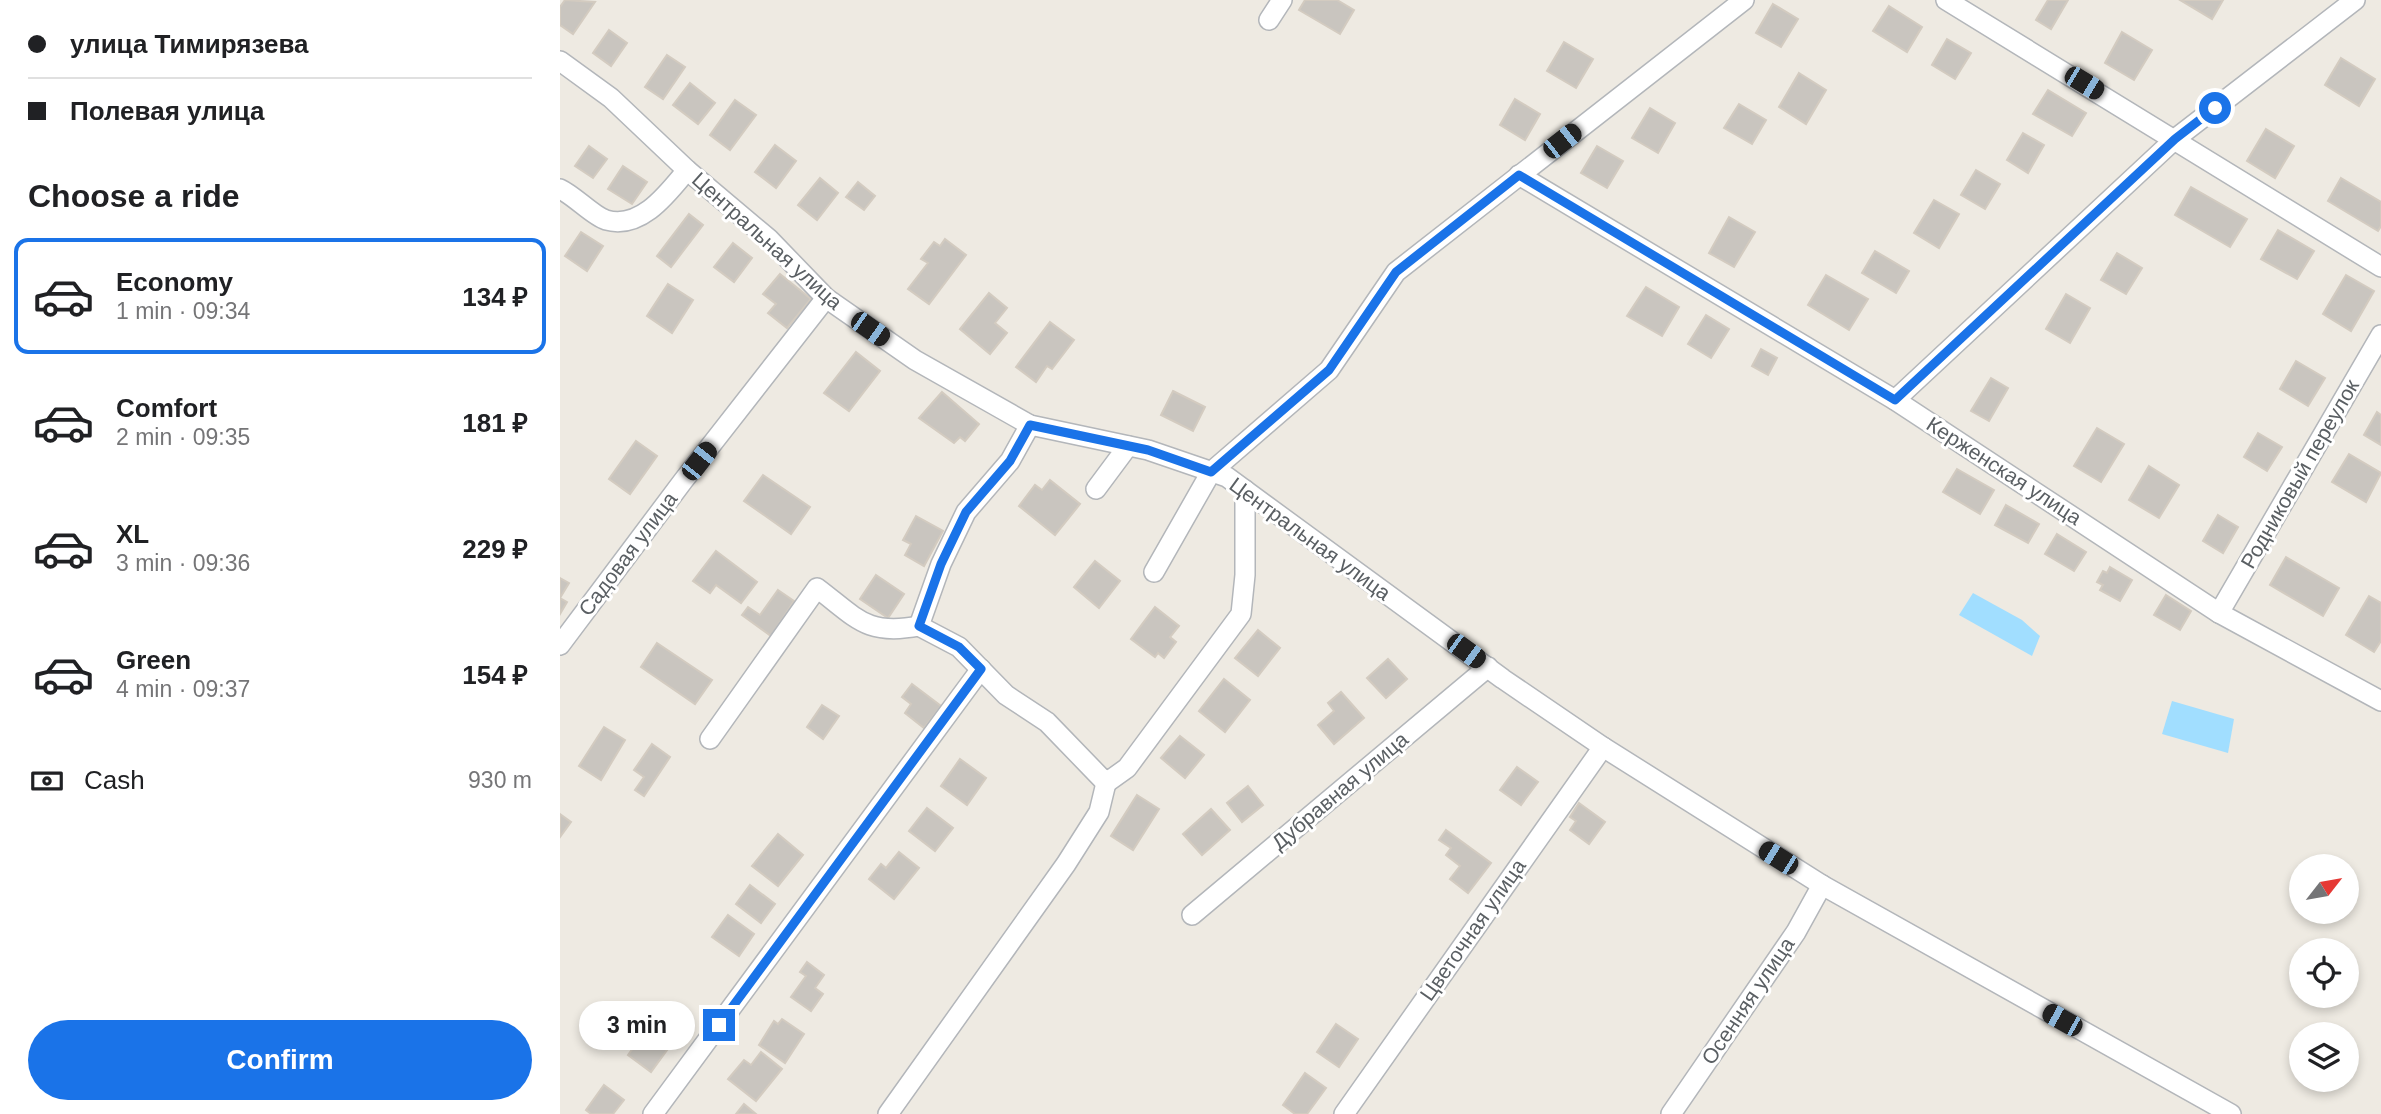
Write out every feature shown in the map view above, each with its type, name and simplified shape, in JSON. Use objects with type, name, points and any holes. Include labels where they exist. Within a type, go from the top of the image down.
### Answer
[{"type":"street","points":[[1269,20],[1282,0]]},
{"type":"street","points":[[1154,572],[1211,472],[1329,370],[1396,272],[1744,0]]},
{"type":"street","points":[[1946,0],[2381,267]]},
{"type":"street","points":[[1895,400],[2175,139],[2355,0]]},
{"type":"street","name":"Центральная улица","points":[[560,61],[611,98],[687,170],[769,239],[826,298],[915,360],[1030,425],[1128,446],[1227,477],[1603,747],[1822,885],[2231,1114]]},
{"type":"street","points":[[560,189],[576,196],[606,220],[634,220],[666,194],[687,170]]},
{"type":"street","name":"Керженская улица","points":[[1519,175],[1895,400],[2219,613],[2381,701]]},
{"type":"street","name":"Садовая улица","points":[[561,643],[826,298]]},
{"type":"street","name":"Родниковый переулок","points":[[2219,613],[2381,335]]},
{"type":"street","points":[[919,626],[941,564],[966,512],[1010,461],[1030,425]]},
{"type":"street","points":[[1096,489],[1128,446]]},
{"type":"street","points":[[888,1114],[1066,864],[1099,812],[1106,783],[1127,768],[1241,614],[1245,575],[1245,490]]},
{"type":"street","points":[[710,739],[817,588],[868,627],[892,631],[919,626],[959,647],[1006,695],[1047,722],[1106,783]]},
{"type":"street","name":"Дубравная улица","points":[[1192,915],[1488,667]]},
{"type":"street","points":[[653,1114],[981,669]]},
{"type":"street","name":"Цветочная улица","points":[[1344,1114],[1603,747]]},
{"type":"street","name":"Осенняя улица","points":[[1671,1114],[1796,932],[1822,885]]},
{"type":"water","points":[[1973,593],[2022,620],[2040,636],[2032,656],[1959,615]]},
{"type":"water","points":[[2172,701],[2234,719],[2228,753],[2162,734]]},
{"type":"building","points":[[565,0],[595,2],[573,34],[560,25],[560,7]]},
{"type":"building","points":[[1305,0],[1337,0],[1354,10],[1340,34],[1299,10]]},
{"type":"building","points":[[2048,0],[2068,0],[2051,29],[2036,20]]},
{"type":"building","points":[[2180,0],[2223,0],[2212,19]]},
{"type":"building","points":[[1773,4],[1798,19],[1781,47],[1756,33]]},
{"type":"building","points":[[1889,6],[1922,27],[1907,52],[1873,31]]},
{"type":"building","points":[[609,30],[627,43],[611,66],[593,53]]},
{"type":"building","points":[[2122,32],[2152,50],[2134,80],[2105,63]]},
{"type":"building","points":[[1947,39],[1971,53],[1955,79],[1932,65]]},
{"type":"building","points":[[1564,42],[1593,59],[1576,88],[1547,71]]},
{"type":"building","points":[[667,55],[685,67],[663,99],[645,87]]},
{"type":"building","points":[[2341,58],[2375,79],[2359,106],[2325,85]]},
{"type":"building","points":[[1799,73],[1826,90],[1806,124],[1779,107]]},
{"type":"building","points":[[690,83],[715,103],[698,124],[673,105]]},
{"type":"building","points":[[2048,90],[2086,113],[2072,136],[2033,114]]},
{"type":"building","points":[[1515,99],[1540,114],[1525,140],[1500,125]]},
{"type":"building","points":[[735,100],[756,115],[730,150],[710,135]]},
{"type":"building","points":[[1739,104],[1766,120],[1752,144],[1724,128]]},
{"type":"building","points":[[1650,108],[1675,123],[1658,153],[1632,138]]},
{"type":"building","points":[[2266,129],[2294,146],[2275,178],[2247,161]]},
{"type":"building","points":[[2023,133],[2044,145],[2028,173],[2007,160]]},
{"type":"building","points":[[775,145],[796,161],[776,188],[755,172]]},
{"type":"building","points":[[589,146],[607,159],[593,178],[575,166]]},
{"type":"building","points":[[1597,146],[1623,161],[1607,188],[1581,173]]},
{"type":"building","points":[[623,166],[647,182],[632,204],[608,189]]},
{"type":"building","points":[[1976,170],[2000,184],[1985,209],[1961,195]]},
{"type":"building","points":[[820,178],[838,193],[817,220],[798,205]]},
{"type":"building","points":[[2341,178],[2381,202],[2381,226],[2378,231],[2328,201]]},
{"type":"building","points":[[858,182],[875,196],[864,210],[846,197]]},
{"type":"building","points":[[2191,187],[2247,219],[2230,247],[2175,215]]},
{"type":"building","points":[[1934,200],[1959,214],[1939,248],[1914,233]]},
{"type":"building","points":[[689,214],[703,225],[671,267],[657,256]]},
{"type":"building","points":[[1729,217],[1755,232],[1734,267],[1709,253]]},
{"type":"building","points":[[2278,230],[2314,251],[2297,279],[2261,259]]},
{"type":"building","points":[[581,232],[603,246],[587,271],[565,256]]},
{"type":"building","points":[[945,239],[966,255],[929,304],[908,289],[928,263],[921,259],[934,242],[940,246]]},
{"type":"building","points":[[733,243],[752,258],[734,282],[714,267]]},
{"type":"building","points":[[1875,251],[1909,271],[1896,293],[1862,273]]},
{"type":"building","points":[[2117,253],[2142,268],[2126,294],[2101,280]]},
{"type":"building","points":[[780,274],[811,299],[787,328],[768,313],[776,304],[763,294]]},
{"type":"building","points":[[1826,275],[1868,299],[1849,330],[1808,305]]},
{"type":"building","points":[[2346,275],[2374,291],[2351,331],[2323,314]]},
{"type":"building","points":[[668,284],[693,300],[672,333],[647,316]]},
{"type":"building","points":[[1646,287],[1679,307],[1662,336],[1627,316]]},
{"type":"building","points":[[989,293],[1007,308],[995,323],[1007,333],[990,354],[960,329]]},
{"type":"building","points":[[2066,294],[2090,308],[2070,343],[2046,329]]},
{"type":"building","points":[[1706,315],[1729,329],[1711,358],[1688,344]]},
{"type":"building","points":[[1050,322],[1074,340],[1052,369],[1047,366],[1036,382],[1016,367]]},
{"type":"building","points":[[1761,349],[1777,358],[1768,375],[1752,366]]},
{"type":"building","points":[[856,352],[880,371],[849,411],[824,393]]},
{"type":"building","points":[[2296,361],[2325,378],[2308,406],[2280,389]]},
{"type":"building","points":[[1991,378],[2008,388],[1989,421],[1971,411]]},
{"type":"building","points":[[1173,391],[1205,407],[1193,431],[1161,415]]},
{"type":"building","points":[[942,392],[979,424],[965,441],[960,437],[954,443],[919,418]]},
{"type":"building","points":[[2377,412],[2381,415],[2381,445],[2364,435]]},
{"type":"building","points":[[2097,428],[2124,444],[2101,482],[2074,466]]},
{"type":"building","points":[[2258,433],[2282,447],[2267,471],[2244,457]]},
{"type":"building","points":[[636,441],[657,456],[630,494],[609,479]]},
{"type":"building","points":[[2349,454],[2381,473],[2366,502],[2332,482]]},
{"type":"building","points":[[2149,466],[2179,485],[2159,518],[2129,500]]},
{"type":"building","points":[[1957,469],[1994,490],[1980,514],[1943,492]]},
{"type":"building","points":[[763,475],[810,507],[791,534],[744,501]]},
{"type":"building","points":[[1050,480],[1080,504],[1055,535],[1019,506],[1035,485],[1042,490]]},
{"type":"building","points":[[2006,505],[2039,524],[2028,543],[1995,525]]},
{"type":"building","points":[[2218,515],[2238,527],[2223,553],[2203,541]]},
{"type":"building","points":[[916,516],[943,531],[924,566],[905,555],[911,544],[903,540]]},
{"type":"building","points":[[2057,534],[2086,552],[2074,571],[2045,554]]},
{"type":"building","points":[[716,551],[757,582],[741,603],[716,585],[710,593],[693,581]]},
{"type":"building","points":[[2286,557],[2339,588],[2323,616],[2270,585]]},
{"type":"building","points":[[1095,561],[1120,581],[1099,608],[1074,587]]},
{"type":"building","points":[[2110,567],[2132,580],[2120,601],[2100,590],[2103,585],[2097,582],[2103,571],[2107,573]]},
{"type":"building","points":[[876,575],[904,594],[888,618],[860,599]]},
{"type":"building","points":[[560,578],[569,583],[560,598]]},
{"type":"building","points":[[778,590],[794,601],[771,636],[742,615],[748,607],[760,615]]},
{"type":"building","points":[[2166,595],[2191,611],[2180,630],[2154,615]]},
{"type":"building","points":[[2369,596],[2381,603],[2381,641],[2374,652],[2346,635]]},
{"type":"building","points":[[560,598],[567,602],[560,614]]},
{"type":"building","points":[[1155,607],[1179,626],[1170,637],[1176,642],[1164,658],[1158,653],[1155,657],[1131,639]]},
{"type":"building","points":[[1258,630],[1280,648],[1258,676],[1235,658]]},
{"type":"building","points":[[657,643],[712,680],[695,704],[641,667]]},
{"type":"building","points":[[1388,659],[1407,679],[1386,698],[1367,678]]},
{"type":"building","points":[[1224,679],[1250,700],[1225,732],[1199,711]]},
{"type":"building","points":[[912,684],[941,706],[924,728],[905,713],[911,704],[902,697]]},
{"type":"building","points":[[1341,692],[1364,718],[1334,744],[1318,725],[1334,711],[1328,703]]},
{"type":"building","points":[[822,705],[839,716],[823,739],[807,727]]},
{"type":"building","points":[[604,727],[625,740],[601,780],[579,766]]},
{"type":"building","points":[[1180,736],[1204,755],[1185,778],[1161,758]]},
{"type":"building","points":[[652,744],[670,757],[644,796],[635,790],[644,777],[634,770]]},
{"type":"building","points":[[960,759],[986,778],[967,805],[941,786]]},
{"type":"building","points":[[1517,767],[1538,782],[1521,805],[1500,790]]},
{"type":"building","points":[[1248,786],[1263,805],[1242,822],[1227,803]]},
{"type":"building","points":[[1137,795],[1159,809],[1133,850],[1111,836]]},
{"type":"building","points":[[1579,803],[1605,822],[1589,844],[1570,830],[1576,821],[1570,817]]},
{"type":"building","points":[[927,808],[953,828],[935,851],[909,831]]},
{"type":"building","points":[[1211,809],[1230,830],[1202,855],[1183,834]]},
{"type":"building","points":[[560,814],[571,822],[560,837]]},
{"type":"building","points":[[1446,830],[1491,863],[1468,893],[1450,879],[1460,866],[1446,855],[1451,848],[1439,840]]},
{"type":"building","points":[[778,834],[803,855],[778,886],[752,866]]},
{"type":"building","points":[[899,852],[919,868],[894,899],[869,879],[881,864],[886,868]]},
{"type":"building","points":[[750,885],[775,904],[761,923],[736,904]]},
{"type":"building","points":[[728,915],[754,934],[739,956],[712,937]]},
{"type":"building","points":[[807,962],[824,975],[815,988],[823,994],[811,1011],[791,997],[806,976],[800,972]]},
{"type":"building","points":[[782,1019],[804,1034],[785,1063],[759,1045],[774,1021],[778,1024]]},
{"type":"building","points":[[1336,1024],[1358,1039],[1339,1067],[1317,1052]]},
{"type":"building","points":[[647,1029],[670,1046],[651,1072],[628,1055]]},
{"type":"building","points":[[761,1052],[782,1069],[756,1101],[728,1079],[744,1060],[751,1065]]},
{"type":"building","points":[[1305,1073],[1326,1088],[1307,1114],[1295,1114],[1283,1105]]},
{"type":"building","points":[[604,1085],[624,1100],[613,1114],[591,1114],[586,1110]]},
{"type":"building","points":[[744,1104],[756,1114],[736,1114]]},
{"type":"route","points":[[719,1025],[981,669],[959,647],[919,626],[941,564],[966,512],[1010,461],[1030,425],[1148,450],[1211,472],[1329,370],[1396,272],[1519,175],[1895,400],[2175,139],[2215,108]]}]
